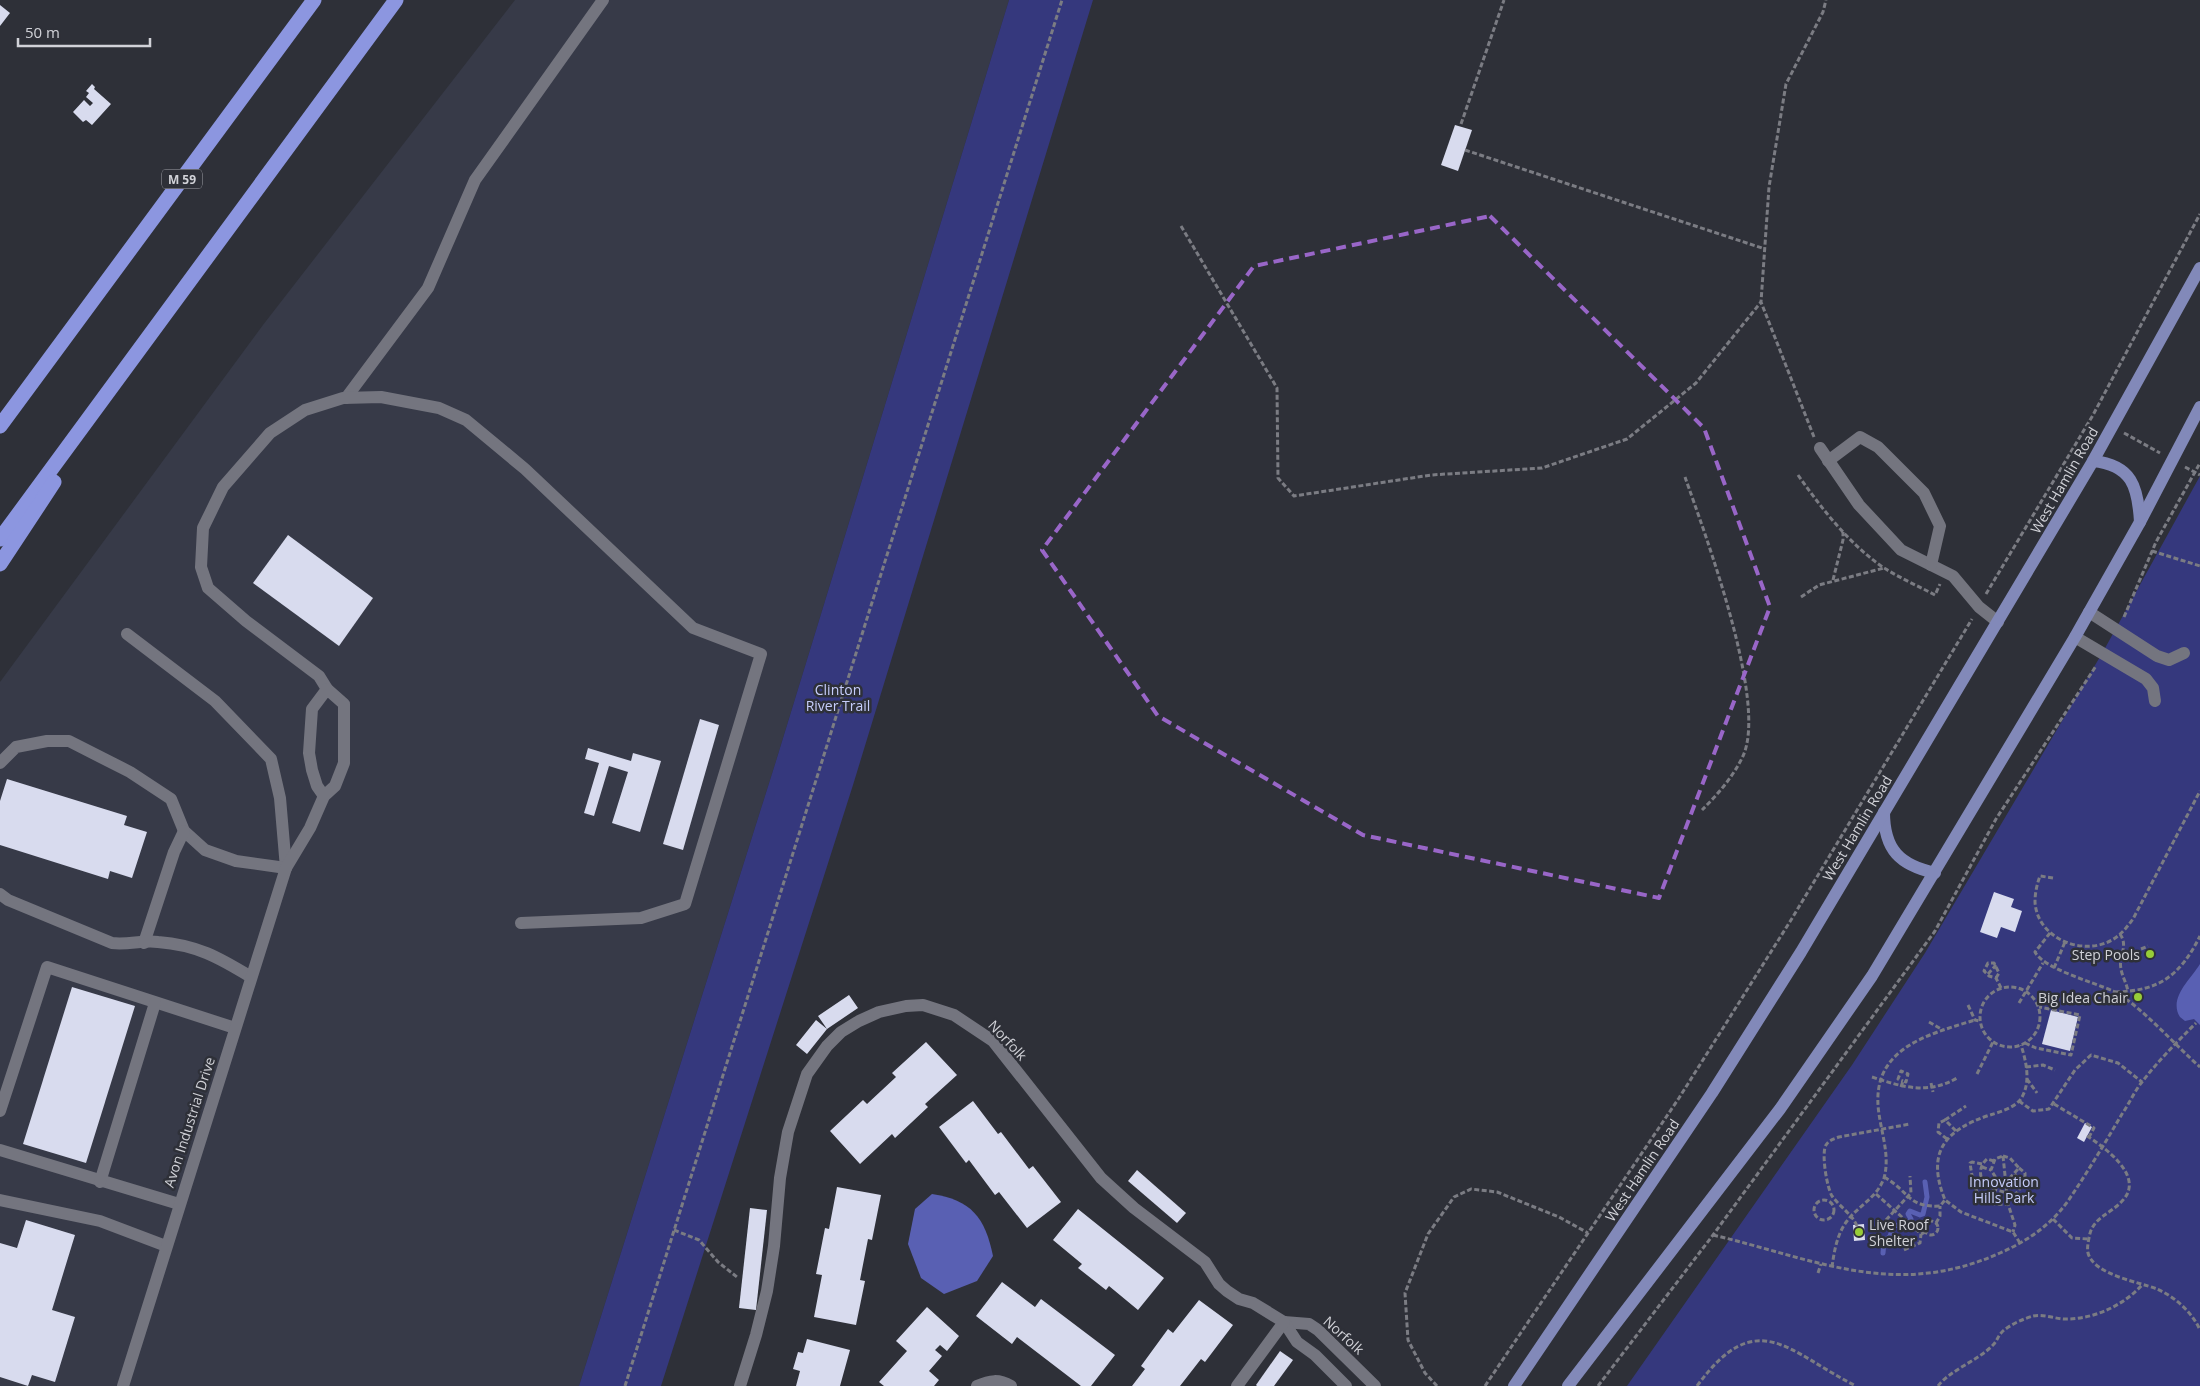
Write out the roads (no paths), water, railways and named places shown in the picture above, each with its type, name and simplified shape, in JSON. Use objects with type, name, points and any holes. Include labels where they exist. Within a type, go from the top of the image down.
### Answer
[{"type":"highway","name":"M 59","points":[[0,426],[314,0]]},
{"type":"highway","points":[[0,539],[396,0]]},
{"type":"highway","points":[[0,564],[140,349]]},
{"type":"main road","name":"West Hamlin Road","points":[[1514,1386],[1743,1044],[1998,622],[2093,460],[2200,268]]},
{"type":"main road","points":[[1568,1386],[1811,1066],[1857,1000],[2075,638],[2140,522],[2200,408]]},
{"type":"main road","points":[[2093,460],[2117,466],[2130,478],[2138,497],[2140,522]]},
{"type":"main road","points":[[1884,812],[1886,836],[1896,854],[1911,866],[1935,873]]},
{"type":"street","points":[[346,398],[428,288],[474,180],[603,0]]},
{"type":"street","points":[[286,868],[310,828],[324,796],[335,786],[344,763],[344,704],[327,689],[319,676],[246,621],[208,588],[201,566],[204,528],[223,486],[270,433],[305,410],[346,398],[381,397],[440,408],[466,420],[525,469],[694,628],[761,654],[685,904],[641,918],[521,923]]},
{"type":"street","points":[[1828,461],[1860,437],[1878,447],[1924,493],[1940,526],[1931,565]]},
{"type":"street","points":[[1820,448],[1859,504],[1901,550],[1953,576],[1979,607],[1998,622]]},
{"type":"street","points":[[2089,612],[2156,656],[2169,660],[2184,653]]},
{"type":"street","points":[[127,634],[215,701],[271,759],[280,798],[286,868]]},
{"type":"street","points":[[2075,638],[2146,679],[2153,688],[2155,700]]},
{"type":"street","points":[[324,796],[314,778],[309,753],[312,709],[327,689]]},
{"type":"street","points":[[0,763],[16,748],[47,741],[69,741],[130,772],[171,799],[184,831],[205,850],[236,861],[286,868]]},
{"type":"street","points":[[144,943],[174,852],[184,831]]},
{"type":"street","name":"Avon Industrial Drive","points":[[123,1386],[286,868]]},
{"type":"street","points":[[0,894],[8,900],[112,943],[127,945],[156,942],[192,947],[214,954],[251,977]]},
{"type":"street","points":[[0,1111],[47,967],[235,1028]]},
{"type":"street","points":[[100,1182],[155,1003]]},
{"type":"street","name":"Norfolk","points":[[740,1386],[756,1336],[767,1290],[774,1246],[780,1178],[788,1132],[807,1074],[816,1059],[841,1032],[859,1021],[879,1012],[906,1006],[923,1005],[947,1012],[968,1022],[993,1041],[1101,1178],[1134,1208],[1205,1262],[1219,1284],[1227,1291],[1239,1299],[1254,1303],[1284,1322],[1297,1342],[1328,1367],[1346,1386]]},
{"type":"street","points":[[0,1150],[100,1182],[179,1204]]},
{"type":"street","points":[[0,1200],[100,1220],[166,1246]]},
{"type":"street","points":[[1237,1386],[1284,1322]]},
{"type":"street","name":"Norfolk","points":[[1284,1322],[1309,1324],[1341,1352],[1375,1386]]},
{"type":"street","points":[[1328,1367],[1341,1352]]},
{"type":"street","points":[[977,1386],[987,1381],[999,1380],[1011,1386]]},
{"type":"water","points":[[2200,964],[2200,1025],[2194,1019],[2185,1021],[2180,1017],[2177,1003],[2182,989]]},
{"type":"water","points":[[932,1194],[957,1201],[974,1213],[986,1231],[993,1256],[977,1281],[944,1294],[921,1278],[908,1244],[915,1209]]},
{"type":"waterway","points":[[1883,1253],[1884,1242],[1890,1236],[1894,1225],[1907,1227],[1911,1219],[1908,1214],[1910,1211],[1920,1215],[1923,1214],[1927,1197],[1925,1182]]},
{"type":"place","name":"Step Pools","points":[[2150,954]]},
{"type":"place","name":"Big Idea Chair","points":[[2138,997]]},
{"type":"place","name":"Live Roof Shelter","points":[[1859,1232]]},
{"type":"park label","name":"Clinton River Trail","points":[[838,698]]},
{"type":"park label","name":"Innovation Hills Park","points":[[2004,1190]]}]
